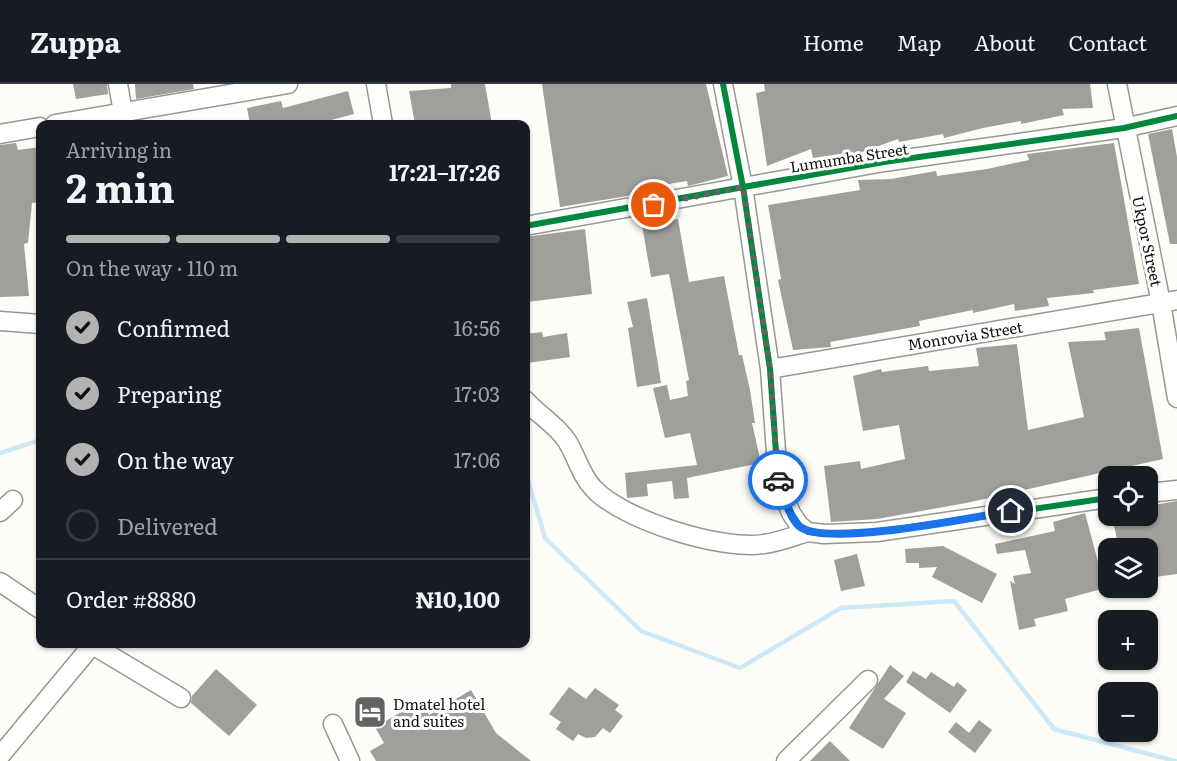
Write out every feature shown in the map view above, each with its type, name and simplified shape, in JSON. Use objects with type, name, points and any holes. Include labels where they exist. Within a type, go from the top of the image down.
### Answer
[{"type":"street","points":[[118,84],[124,119],[288,84]]},
{"type":"street","points":[[375,84],[382,120]]},
{"type":"street","points":[[723,84],[743,187],[770,369],[778,480],[790,513],[799,525],[808,531],[824,534],[877,532],[1098,499]]},
{"type":"street","name":"Ukpor Street","points":[[1117,84],[1124,128],[1169,301],[1177,398]]},
{"type":"street","name":"Lumumba Street","points":[[530,225],[884,162],[1124,128],[1177,116]]},
{"type":"street","points":[[0,134],[36,128]]},
{"type":"street","name":"Monrovia Street","points":[[770,369],[1169,301]]},
{"type":"street","points":[[0,321],[36,324]]},
{"type":"street","points":[[530,405],[567,441],[592,487],[613,504],[651,524],[685,534],[744,544],[764,544],[808,531]]},
{"type":"street","points":[[1158,492],[1177,490]]},
{"type":"street","points":[[0,582],[36,606]]},
{"type":"street","points":[[0,756],[89,648]]},
{"type":"street","points":[[99,648],[182,698]]},
{"type":"street","points":[[786,761],[868,680]]},
{"type":"street","points":[[333,724],[350,761]]},
{"type":"building","points":[[73,84],[107,84],[108,94],[76,99]]},
{"type":"building","points":[[135,84],[193,84],[194,89],[136,99]]},
{"type":"building","points":[[451,84],[485,84],[491,120],[414,120],[409,91],[451,88]]},
{"type":"building","points":[[542,84],[706,84],[728,176],[688,186],[687,181],[639,189],[640,194],[560,207]]},
{"type":"building","points":[[764,84],[1090,84],[1093,108],[1062,109],[1064,115],[1021,124],[1021,121],[983,128],[944,138],[943,134],[899,142],[898,139],[854,155],[853,152],[813,158],[811,149],[767,166],[756,93],[765,91]]},
{"type":"building","points":[[348,91],[354,114],[331,120],[249,120],[247,108],[281,101],[283,108]]},
{"type":"building","points":[[1172,129],[1177,157],[1177,244],[1170,244],[1148,134]]},
{"type":"building","points":[[16,143],[18,150],[36,148],[36,202],[32,203],[28,243],[24,244],[29,296],[0,297],[0,145]]},
{"type":"building","points":[[1114,143],[1139,284],[1093,290],[1094,293],[1047,298],[1049,306],[1015,311],[1014,304],[973,313],[973,310],[919,321],[920,326],[830,342],[831,347],[793,350],[778,280],[781,279],[768,205],[860,190],[858,180],[891,179],[936,171],[937,176],[987,169],[1029,160],[1027,154]]},
{"type":"building","points":[[678,219],[689,282],[724,276],[739,355],[742,355],[750,390],[755,423],[752,423],[761,463],[687,478],[689,498],[674,499],[672,481],[647,484],[648,496],[627,498],[625,473],[697,465],[690,433],[665,438],[653,388],[667,385],[670,400],[688,396],[686,381],[689,380],[669,274],[651,277],[642,225]]},
{"type":"building","points":[[585,229],[592,294],[530,302],[530,236]]},
{"type":"building","points":[[647,298],[661,383],[637,387],[628,328],[633,327],[627,302]]},
{"type":"building","points":[[1139,328],[1163,459],[1132,466],[1098,466],[1098,474],[966,503],[877,519],[831,522],[824,466],[860,461],[861,469],[905,459],[899,425],[863,431],[853,376],[881,369],[882,372],[928,366],[929,371],[979,366],[976,348],[1017,344],[1028,430],[1084,417],[1068,342],[1106,340],[1104,332]]},
{"type":"building","points":[[542,332],[543,337],[567,333],[570,357],[530,363],[530,333]]},
{"type":"building","points":[[1177,501],[1177,574],[1158,577],[1158,538],[1117,538],[1114,526],[1158,526],[1158,504]]},
{"type":"building","points":[[1085,513],[1098,562],[1098,590],[1065,599],[1068,611],[1034,619],[1036,626],[1019,630],[1010,581],[1015,584],[1013,576],[1031,573],[1025,550],[997,554],[995,544],[1055,531],[1053,522]]},
{"type":"building","points":[[943,546],[997,574],[982,603],[932,577],[937,567],[919,568],[919,563],[906,563],[905,549]]},
{"type":"building","points":[[857,554],[865,586],[841,591],[834,560]]},
{"type":"building","points":[[890,665],[904,676],[884,699],[906,713],[883,749],[849,728]]},
{"type":"building","points":[[216,669],[257,705],[229,736],[191,703],[192,696]]},
{"type":"building","points":[[913,671],[926,679],[931,672],[954,687],[957,682],[967,690],[950,713],[906,682]]},
{"type":"building","points":[[569,687],[586,699],[595,688],[619,705],[615,710],[623,716],[610,733],[603,728],[595,737],[586,738],[578,734],[573,741],[556,729],[561,722],[549,714]]},
{"type":"building","points":[[471,690],[496,733],[531,761],[376,761],[370,751],[384,743],[375,727],[421,701],[429,715]]},
{"type":"building","points":[[979,720],[992,730],[975,753],[948,732],[956,722],[969,733]]},
{"type":"building","points":[[830,741],[850,761],[810,761]]},
{"type":"waterway","points":[[0,453],[36,441]]},
{"type":"waterway","points":[[530,487],[545,538],[641,631],[740,668],[841,608],[954,601],[1054,729],[1175,761]]},
{"type":"cycle path","points":[[723,84],[743,187],[770,369],[778,480],[791,513],[799,525],[808,532],[824,534],[877,532],[1098,499]]},
{"type":"cycle path","points":[[530,225],[884,162],[1124,128],[1177,116]]},
{"type":"way so far","points":[[654,205],[743,187],[770,369],[778,480]]},
{"type":"place","name":"Dmatel hotel and suites","points":[[370,712]]},
{"type":"route","points":[[778,480],[790,513],[799,525],[808,531],[824,534],[877,532],[1011,511]]}]
